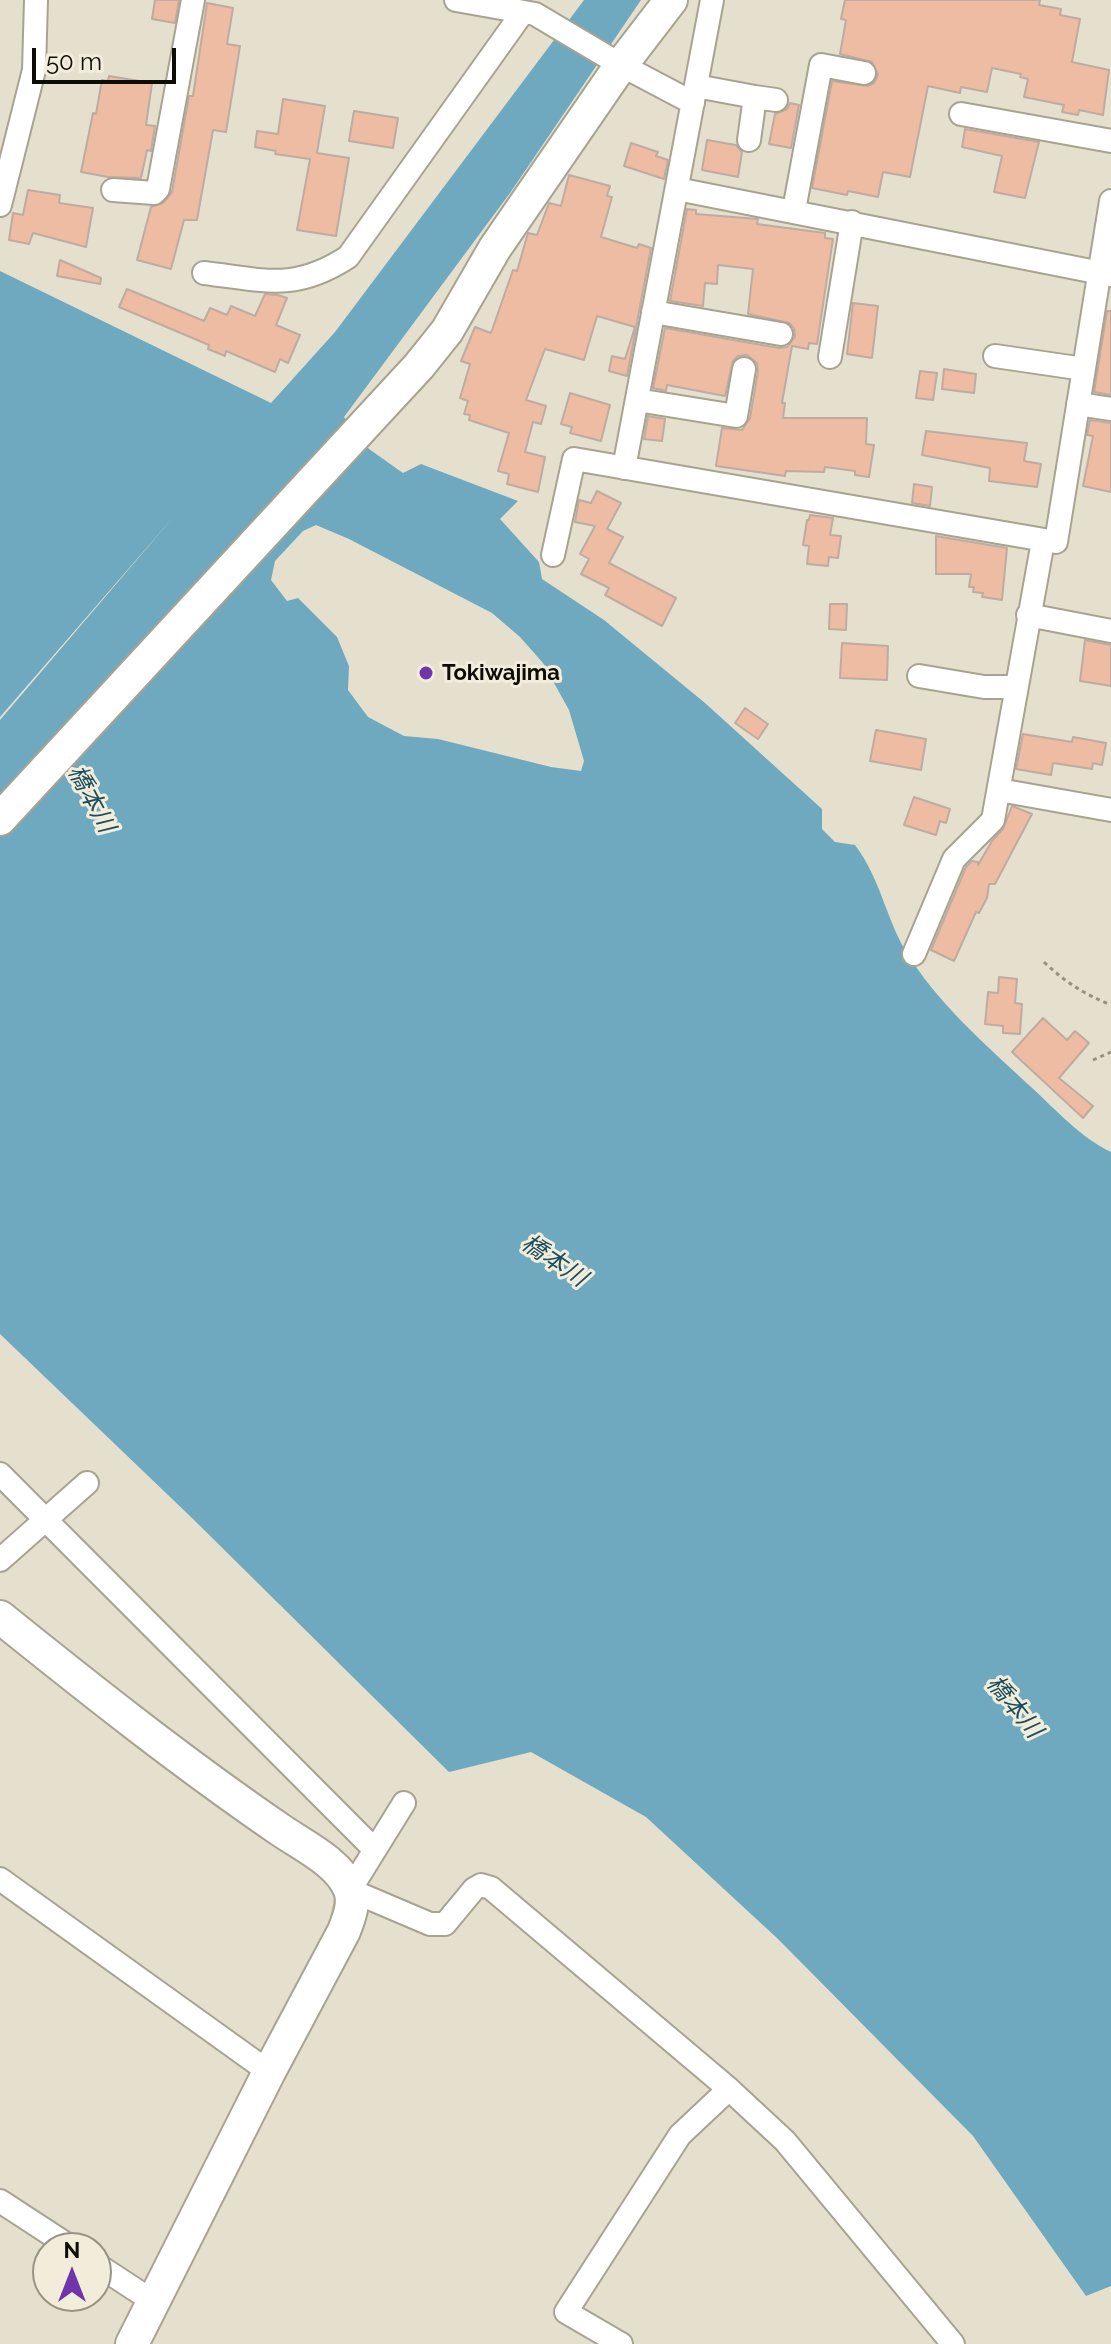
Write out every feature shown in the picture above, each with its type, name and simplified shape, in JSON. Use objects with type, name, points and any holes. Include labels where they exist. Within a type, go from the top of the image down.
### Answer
[{"type":"street","points":[[0,205],[4,175],[34,70],[36,0]]},
{"type":"street","points":[[113,190],[154,193],[158,189],[193,0]]},
{"type":"street","points":[[456,0],[538,11],[615,62],[694,94],[766,98],[749,140]]},
{"type":"street","points":[[0,819],[367,424],[447,331],[495,248],[615,62],[671,0]]},
{"type":"street","points":[[624,468],[712,0]]},
{"type":"street","points":[[204,273],[265,281],[301,281],[325,272],[348,257],[538,11]]},
{"type":"street","points":[[794,210],[821,65],[864,73]]},
{"type":"street","points":[[961,114],[1111,141]]},
{"type":"street","points":[[677,189],[1105,273]]},
{"type":"street","points":[[553,555],[574,459],[1056,542],[1084,369],[1105,273],[1111,201]]},
{"type":"street","points":[[830,357],[852,222]]},
{"type":"street","points":[[653,312],[781,334]]},
{"type":"street","points":[[995,356],[1084,369]]},
{"type":"street","points":[[637,400],[736,416],[744,369]]},
{"type":"street","points":[[1078,404],[1111,409]]},
{"type":"street","points":[[914,954],[954,859],[993,820],[1043,541]]},
{"type":"street","points":[[1028,615],[1110,624]]},
{"type":"street","points":[[919,676],[984,687],[1016,687]]},
{"type":"street","points":[[999,790],[1111,810]]},
{"type":"street","points":[[0,1474],[374,1849]]},
{"type":"street","points":[[0,1560],[87,1483]]},
{"type":"street","points":[[0,1617],[115,1710],[333,1866],[350,1890],[430,1924],[445,1924],[474,1889],[481,1885],[491,1888],[729,2089],[785,2141],[953,2344]]},
{"type":"street","points":[[132,2344],[344,1931],[351,1911],[350,1890],[404,1803]]},
{"type":"street","points":[[0,1879],[269,2072]]},
{"type":"street","points":[[621,2344],[566,2312],[680,2135],[729,2089]]},
{"type":"street","points":[[0,2201],[47,2232]]},
{"type":"street","points":[[112,2274],[154,2302]]},
{"type":"path","points":[[1044,962],[1083,994],[1111,1005]]},
{"type":"path","points":[[1093,1060],[1111,1052]]},
{"type":"water","name":"橋本川","points":[[584,0],[641,0],[510,193],[344,417],[369,449],[403,473],[421,464],[518,501],[500,519],[539,562],[542,579],[604,620],[705,703],[822,809],[822,829],[835,842],[855,845],[864,858],[905,950],[932,988],[1058,1113],[1089,1139],[1111,1152],[1111,2286],[1086,2296],[973,2136],[778,1939],[646,1817],[531,1752],[449,1772],[0,1334],[0,720],[176,514],[0,717],[0,271],[271,403],[335,332]],"holes":[[[316,525],[492,613],[520,637],[543,663],[569,710],[584,761],[581,771],[551,767],[438,739],[404,736],[368,717],[348,690],[349,666],[337,637],[298,598],[287,601],[271,580],[275,561],[303,531]]]},
{"type":"building","points":[[155,0],[179,0],[175,23],[152,19]]},
{"type":"building","points":[[845,0],[1040,0],[1039,5],[1061,9],[1060,15],[1080,19],[1072,62],[1109,70],[1103,115],[1079,110],[1078,115],[1062,112],[1064,105],[1024,97],[1028,79],[1020,77],[1021,74],[992,68],[987,92],[961,87],[960,93],[928,86],[910,177],[883,172],[878,197],[812,188],[832,81],[868,86],[874,83],[878,75],[872,62],[840,54],[846,20],[841,19]]},
{"type":"building","points":[[207,3],[233,8],[227,44],[240,46],[226,132],[213,130],[197,220],[184,220],[171,269],[137,260],[151,207],[163,203],[172,192],[189,96],[193,96]]},
{"type":"building","points":[[109,76],[152,83],[146,125],[155,126],[151,151],[147,150],[141,178],[81,172],[102,80],[108,81]]},
{"type":"building","points":[[283,99],[325,106],[317,153],[349,158],[336,236],[297,230],[310,159],[275,154],[276,151],[255,147],[257,131],[278,134]]},
{"type":"building","points":[[790,103],[799,105],[791,148],[769,144],[775,114],[787,109]]},
{"type":"building","points":[[354,111],[398,118],[393,148],[349,141]]},
{"type":"building","points":[[965,129],[1039,142],[1025,198],[994,192],[1002,156],[962,147]]},
{"type":"building","points":[[707,140],[736,145],[742,152],[738,177],[702,170]]},
{"type":"building","points":[[631,143],[658,152],[656,156],[668,160],[664,179],[624,166]]},
{"type":"building","points":[[569,175],[610,186],[607,196],[612,197],[601,237],[637,248],[639,244],[651,248],[627,376],[609,371],[612,356],[625,359],[635,327],[597,316],[584,360],[545,349],[526,400],[546,406],[541,424],[533,422],[525,452],[545,457],[538,492],[507,484],[509,474],[498,471],[509,433],[469,420],[470,415],[464,414],[468,401],[460,398],[470,364],[461,361],[475,327],[491,333],[513,270],[517,271],[528,233],[537,235],[549,203],[561,206]]},
{"type":"building","points":[[28,190],[60,195],[59,203],[93,208],[86,247],[33,233],[29,244],[9,240],[13,213],[23,215]]},
{"type":"building","points":[[687,209],[696,210],[696,214],[758,219],[757,224],[825,233],[825,238],[833,239],[817,344],[809,343],[808,349],[792,346],[782,403],[785,403],[783,418],[867,418],[866,444],[874,445],[869,477],[855,475],[855,471],[825,467],[824,472],[786,471],[785,476],[716,466],[722,428],[742,430],[750,418],[758,371],[757,363],[747,355],[738,356],[733,361],[725,396],[667,385],[666,391],[653,388],[665,328],[779,348],[787,347],[795,337],[794,328],[789,323],[748,314],[753,269],[718,265],[717,284],[705,283],[703,306],[670,301]]},
{"type":"building","points":[[60,260],[101,278],[100,284],[57,276]]},
{"type":"building","points":[[127,289],[204,321],[210,308],[227,315],[231,306],[255,316],[265,294],[278,295],[287,298],[276,325],[300,335],[288,363],[280,359],[275,372],[226,351],[225,356],[208,349],[209,345],[119,307]]},
{"type":"building","points":[[853,303],[878,306],[872,358],[847,354]]},
{"type":"building","points":[[1107,311],[1111,311],[1111,395],[1094,392]]},
{"type":"building","points":[[944,369],[976,374],[974,393],[942,389]]},
{"type":"building","points":[[920,371],[937,373],[933,400],[916,398]]},
{"type":"building","points":[[570,393],[610,405],[601,441],[570,433],[572,427],[561,424]]},
{"type":"building","points":[[648,416],[665,419],[662,441],[644,439]]},
{"type":"building","points":[[1090,420],[1111,423],[1111,492],[1083,486],[1093,436],[1087,435]]},
{"type":"building","points":[[926,431],[1027,443],[1024,461],[1041,464],[1037,487],[989,481],[990,468],[922,455]]},
{"type":"building","points":[[914,484],[932,487],[930,506],[912,503]]},
{"type":"building","points":[[597,491],[621,503],[607,529],[623,537],[609,563],[676,598],[662,626],[605,595],[609,588],[581,574],[589,559],[580,554],[595,526],[575,522],[579,500],[591,503]]},
{"type":"building","points":[[810,515],[833,518],[830,535],[841,536],[838,558],[829,557],[828,566],[807,564],[809,546],[803,545]]},
{"type":"building","points":[[936,536],[1007,548],[1002,600],[982,597],[983,593],[973,592],[974,587],[969,587],[971,574],[936,574]]},
{"type":"building","points":[[830,604],[847,604],[846,630],[829,629]]},
{"type":"building","points":[[1085,640],[1111,645],[1111,686],[1080,681]]},
{"type":"building","points":[[842,643],[888,646],[887,680],[840,678]]},
{"type":"building","points":[[745,708],[768,724],[758,739],[735,723]]},
{"type":"building","points":[[876,730],[926,739],[921,770],[870,761]]},
{"type":"building","points":[[1023,734],[1072,742],[1073,737],[1106,743],[1102,765],[1093,763],[1092,769],[1053,763],[1051,775],[1016,769]]},
{"type":"building","points":[[914,797],[950,809],[946,823],[940,821],[936,835],[904,825]]},
{"type":"building","points":[[1012,806],[1032,814],[995,884],[989,884],[987,898],[979,913],[976,912],[954,961],[931,950],[966,867],[972,861],[978,862],[978,865],[1003,829]]},
{"type":"building","points":[[999,977],[1017,979],[1015,1003],[1022,1004],[1020,1034],[1003,1033],[1003,1026],[985,1024],[988,992],[998,993]]},
{"type":"building","points":[[1043,1018],[1067,1040],[1075,1031],[1089,1043],[1059,1078],[1093,1106],[1083,1118],[1012,1052]]},
{"type":"place","name":"Tokiwajima","points":[[426,673]]}]
